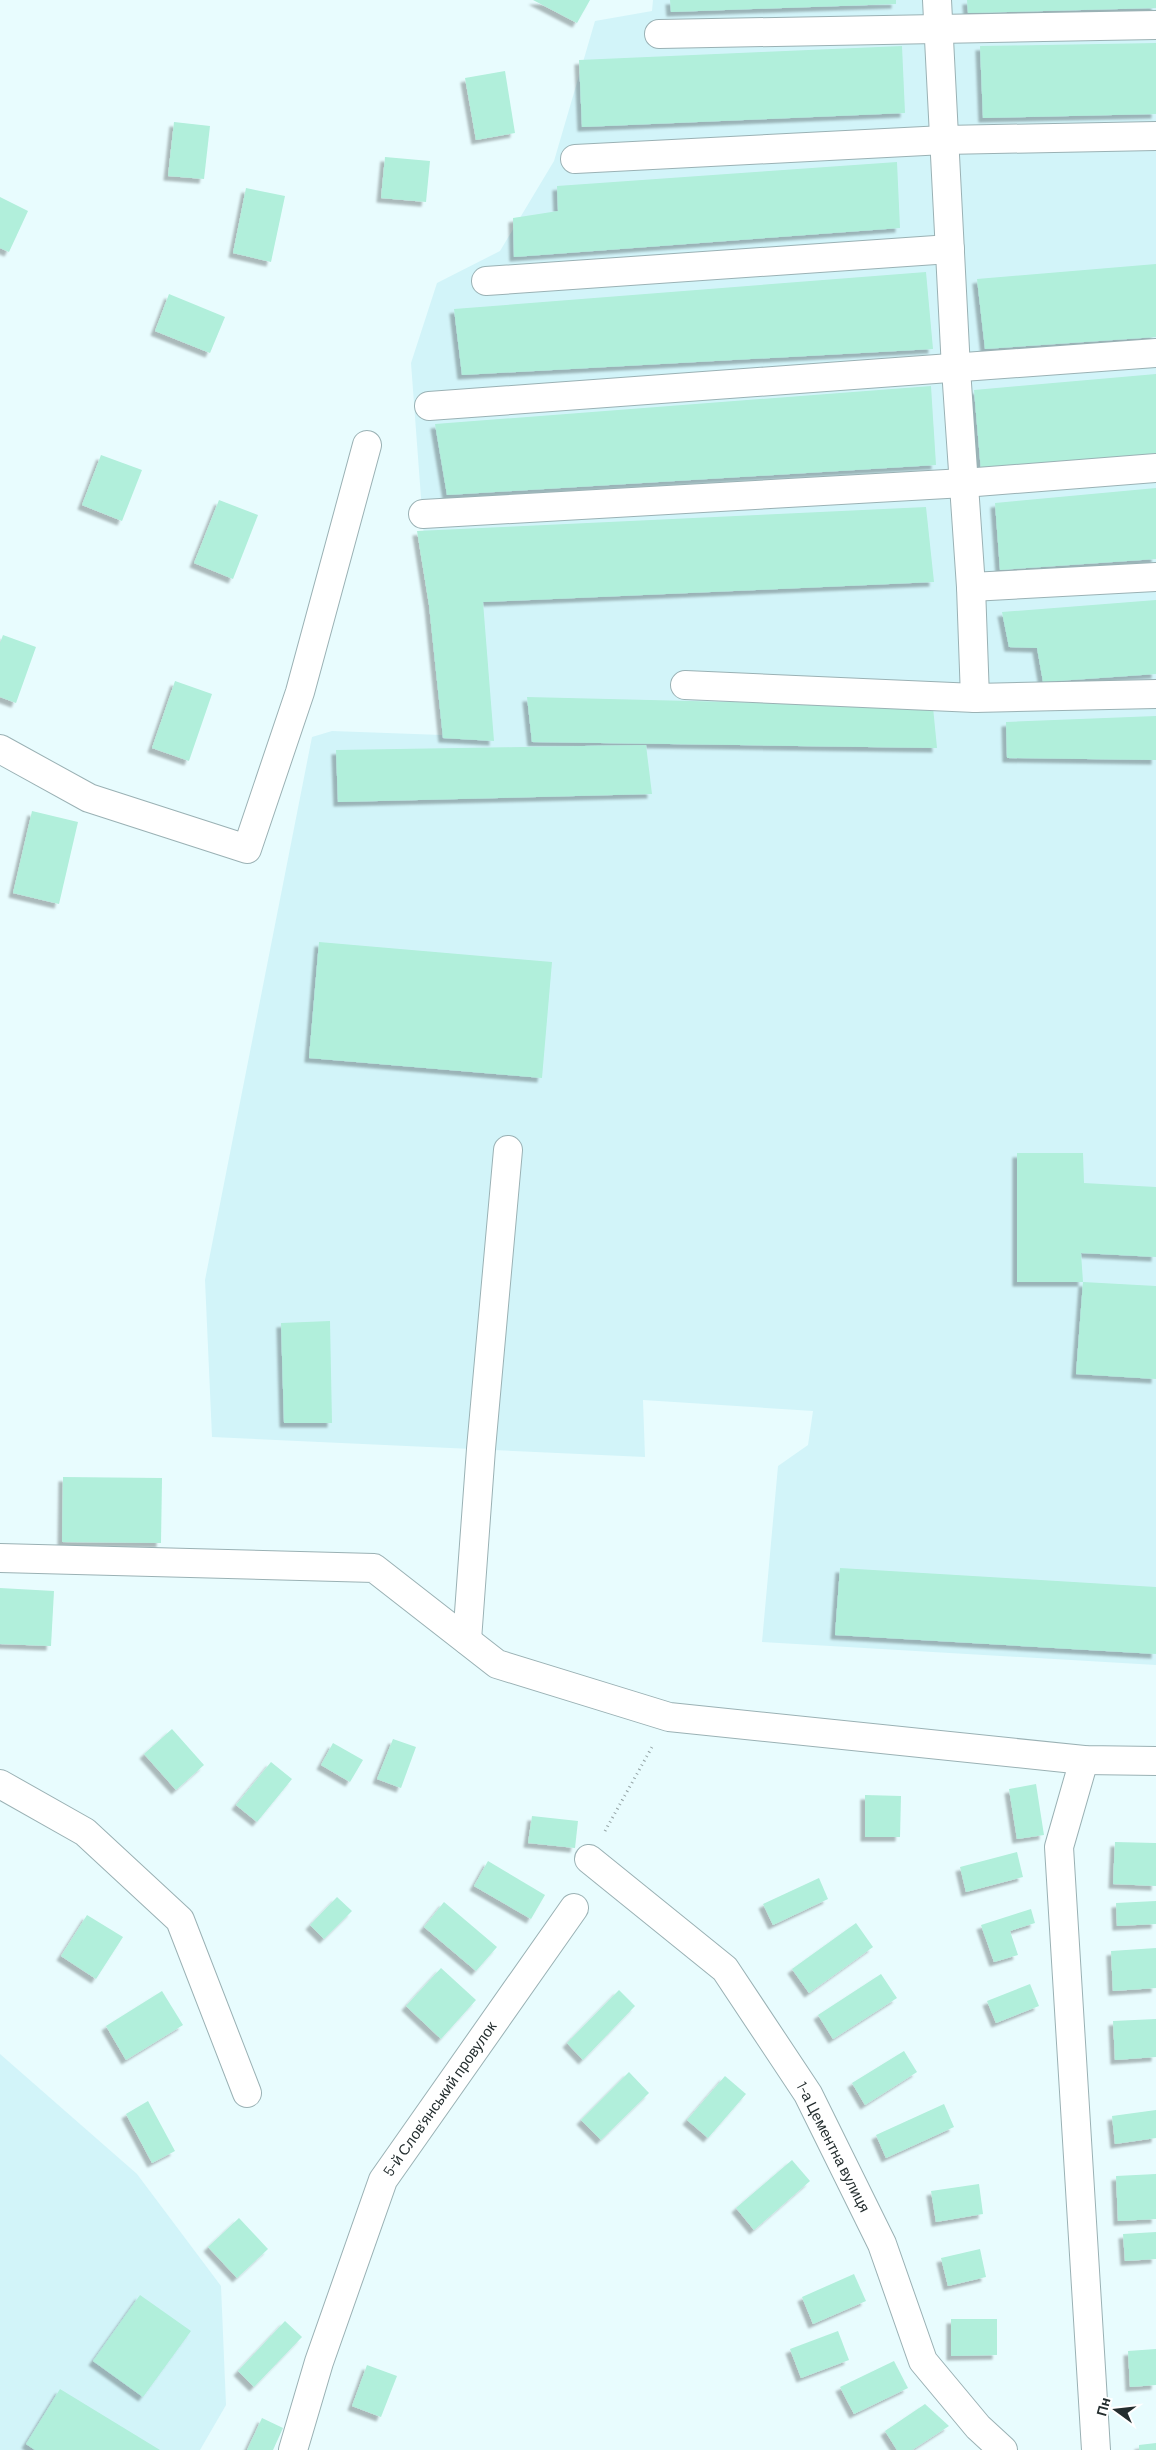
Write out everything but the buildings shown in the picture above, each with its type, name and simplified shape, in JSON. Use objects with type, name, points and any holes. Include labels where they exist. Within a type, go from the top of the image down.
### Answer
[{"type":"street","points":[[937,0],[956,369],[971,587],[975,698]]},
{"type":"street","points":[[659,34],[1156,25]]},
{"type":"street","points":[[575,159],[944,140],[1156,136]]},
{"type":"street","points":[[486,281],[950,249]]},
{"type":"street","points":[[429,406],[1156,353]]},
{"type":"street","points":[[0,749],[89,798],[247,849],[300,692],[367,445]]},
{"type":"street","points":[[423,514],[964,483],[1156,468]]},
{"type":"street","points":[[971,587],[1156,577]]},
{"type":"street","points":[[685,685],[975,698],[1156,694]]},
{"type":"street","points":[[467,1640],[480,1449],[508,1150]]},
{"type":"street","points":[[0,1558],[374,1568],[498,1664],[669,1717],[1084,1760],[1156,1761]]},
{"type":"street","points":[[1084,1760],[1059,1847],[1096,2450]]},
{"type":"street","points":[[0,1784],[85,1832],[180,1920],[247,2093]]},
{"type":"street","name":"1-а Цементна вулиця","points":[[588,1860],[725,1969],[812,2102],[882,2244],[922,2362],[978,2427],[1003,2450]]},
{"type":"street","name":"5-й Слов’янський провулок","points":[[293,2450],[319,2362],[383,2180],[574,1908]]},
{"type":"path","points":[[588,1860],[669,1717]]},
{"type":"shaded area","points":[[653,0],[1156,0],[1156,1665],[762,1642],[778,1466],[808,1445],[813,1411],[643,1400],[645,1457],[212,1437],[205,1280],[312,737],[332,731],[442,735],[429,605],[411,363],[437,283],[500,251],[554,161],[595,21],[652,11]]},
{"type":"shaded area","points":[[0,2054],[137,2174],[221,2286],[226,2405],[200,2450],[0,2450]]}]
